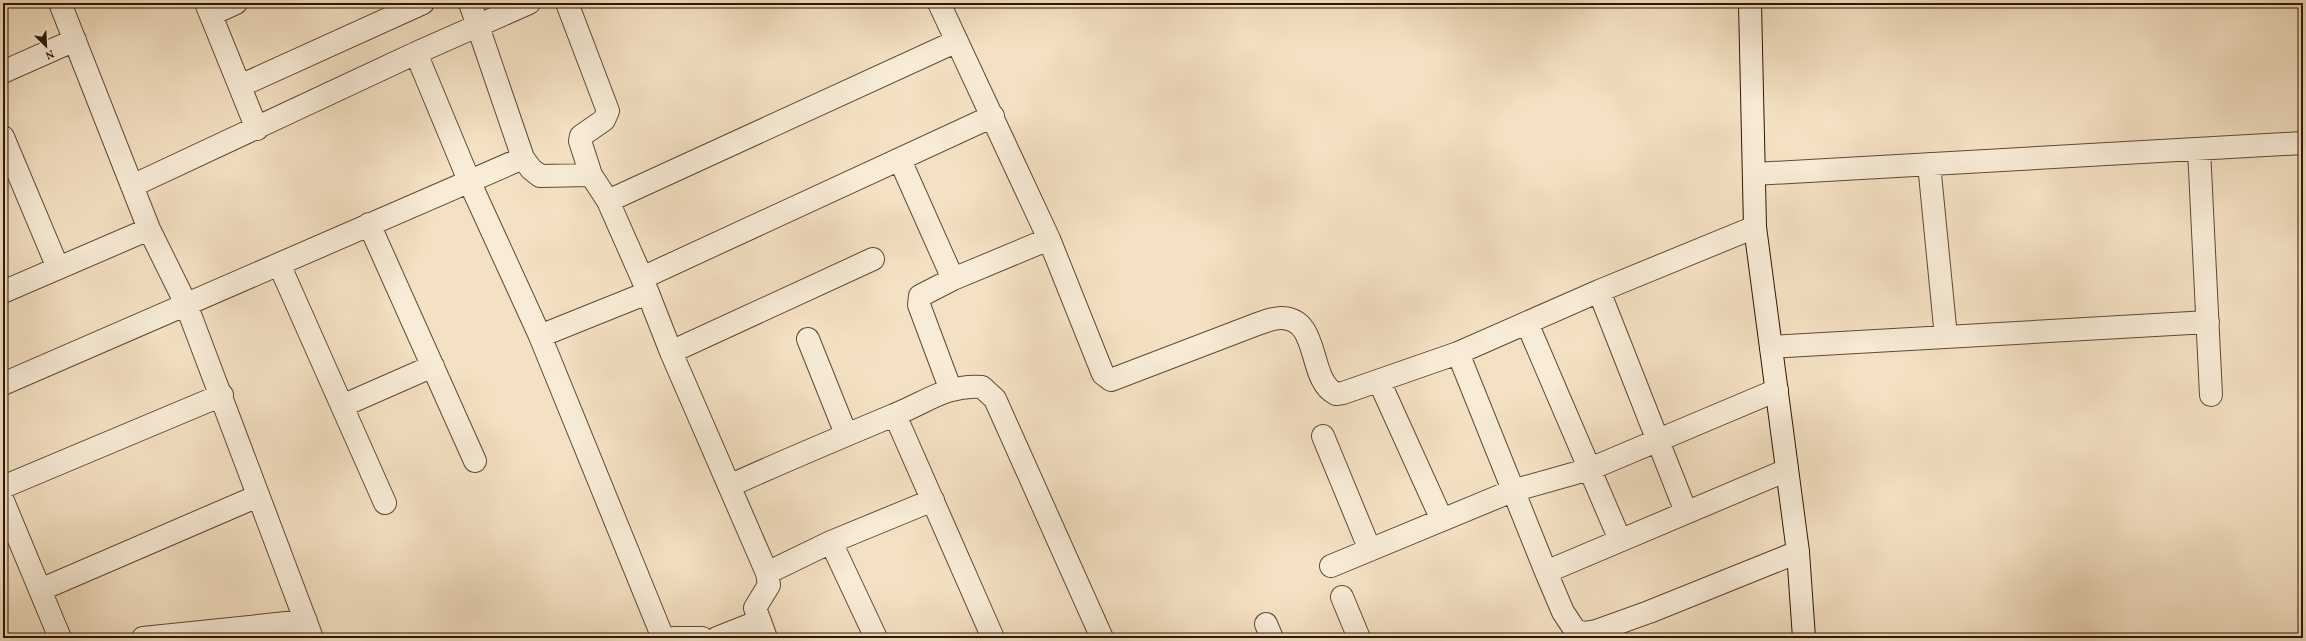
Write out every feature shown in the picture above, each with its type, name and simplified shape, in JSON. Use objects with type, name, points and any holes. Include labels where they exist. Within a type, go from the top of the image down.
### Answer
[{"type":"street","points":[[60,3],[148,229],[186,304],[222,395],[258,496],[309,630],[143,638]]},
{"type":"street","points":[[236,3],[209,9],[257,129]]},
{"type":"street","points":[[240,86],[423,3]]},
{"type":"street","points":[[470,3],[479,25],[523,158],[530,169],[540,176],[591,175]]},
{"type":"street","points":[[132,186],[257,129],[416,53],[529,3]]},
{"type":"street","points":[[568,3],[608,111],[604,120],[580,138],[591,175],[608,201],[671,352],[767,573],[770,585],[755,608],[763,630],[717,638]]},
{"type":"street","points":[[939,3],[1050,239],[1104,374],[1108,379],[1114,380],[1260,323],[1279,318],[1296,323],[1304,329],[1322,377],[1331,391],[1336,394],[1343,393],[1458,353],[1755,227]]},
{"type":"street","points":[[1750,3],[1755,227],[1798,552],[1804,638]]},
{"type":"street","points":[[3,72],[75,40]]},
{"type":"street","points":[[608,201],[957,41]]},
{"type":"street","points":[[416,53],[470,183],[540,336],[663,638]]},
{"type":"street","points":[[540,336],[993,116]]},
{"type":"street","points":[[3,137],[58,268]]},
{"type":"street","points":[[1754,174],[2303,144]]},
{"type":"street","points":[[2199,149],[2211,395]]},
{"type":"street","points":[[3,384],[369,224],[470,183],[523,158]]},
{"type":"street","points":[[900,160],[953,279]]},
{"type":"street","points":[[1929,164],[1946,337]]},
{"type":"street","points":[[369,224],[475,461]]},
{"type":"street","points":[[3,292],[148,229]]},
{"type":"street","points":[[950,388],[918,301],[925,292],[1050,239]]},
{"type":"street","points":[[671,352],[873,260]]},
{"type":"street","points":[[279,264],[385,503]]},
{"type":"street","points":[[1599,292],[1659,440],[1686,512]]},
{"type":"street","points":[[1771,347],[2208,322]]},
{"type":"street","points":[[1528,323],[1620,540]]},
{"type":"street","points":[[808,339],[846,434]]},
{"type":"street","points":[[1458,353],[1512,491],[1546,572],[1568,622],[1575,630],[1583,633],[1596,631],[1649,612],[1798,552]]},
{"type":"street","points":[[342,406],[433,366]]},
{"type":"street","points":[[1379,381],[1442,520]]},
{"type":"street","points":[[729,486],[846,434],[895,415],[950,388],[982,387],[995,399],[1102,638]]},
{"type":"street","points":[[1331,566],[1512,491],[1590,469],[1776,390]]},
{"type":"street","points":[[3,487],[222,395]]},
{"type":"street","points":[[895,415],[993,638]]},
{"type":"street","points":[[1323,436],[1370,550]]},
{"type":"street","points":[[1546,572],[1787,470]]},
{"type":"street","points":[[40,590],[258,496]]},
{"type":"street","points":[[767,573],[831,542],[933,500]]},
{"type":"street","points":[[3,501],[60,638]]},
{"type":"street","points":[[831,542],[876,638]]},
{"type":"street","points":[[1342,597],[1359,638]]},
{"type":"street","points":[[674,638],[702,638]]}]
